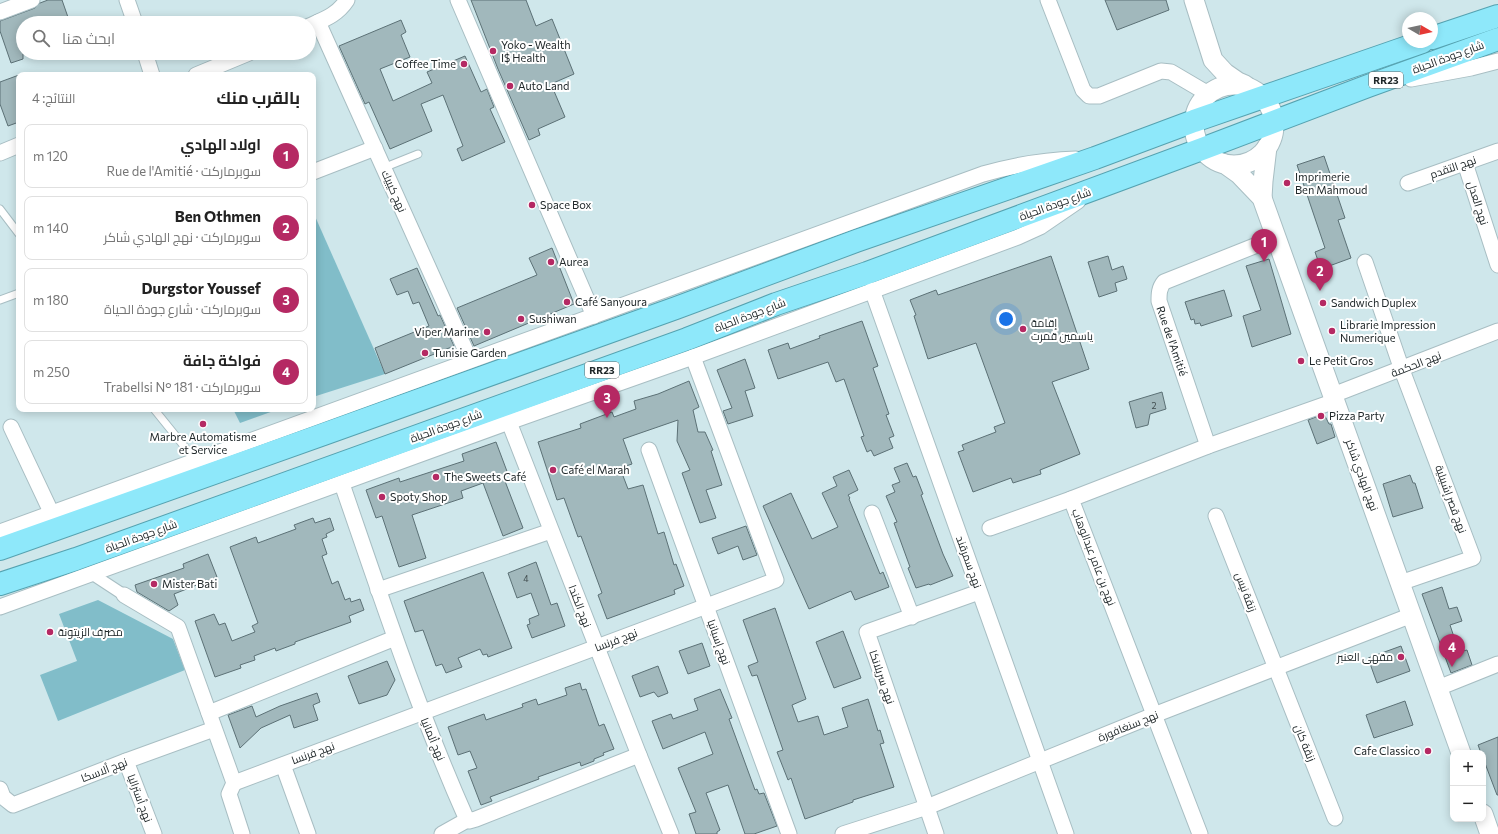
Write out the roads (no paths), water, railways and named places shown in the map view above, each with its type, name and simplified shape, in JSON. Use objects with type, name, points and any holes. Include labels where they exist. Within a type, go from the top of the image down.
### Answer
[{"type":"highway","name":"شارع جودة الحياة","points":[[1438,36],[1498,16]]},
{"type":"highway","name":"شارع جودة الحياة","points":[[0,584],[76,559],[687,339],[776,304],[866,273],[1498,39]]},
{"type":"highway","name":"شارع جودة الحياة","points":[[0,549],[668,311],[856,242],[1095,158],[1199,106],[1258,93],[1403,48]]},
{"type":"street","points":[[0,12],[32,0]]},
{"type":"street","points":[[127,0],[133,16]]},
{"type":"street","points":[[316,23],[341,9],[347,0]]},
{"type":"street","points":[[458,0],[594,316]]},
{"type":"street","points":[[1048,0],[1083,90],[1089,96],[1099,96],[1161,71],[1171,72],[1199,106]]},
{"type":"street","points":[[1194,0],[1213,60],[1225,73],[1258,93],[1271,108],[1274,122],[1273,135],[1267,147],[1259,156],[1249,162],[1237,165],[1225,164]]},
{"type":"street","name":"نهج كيبيك","points":[[316,30],[375,148],[470,360]]},
{"type":"street","points":[[147,60],[151,72]]},
{"type":"street","points":[[203,72],[232,60]]},
{"type":"street","points":[[1213,60],[1210,76],[1199,106],[1196,136],[1202,149],[1213,158],[1239,174],[1262,198]]},
{"type":"street","points":[[1368,86],[1470,68],[1498,61]]},
{"type":"street","points":[[0,153],[16,146]]},
{"type":"street","points":[[1262,198],[1267,147]]},
{"type":"street","points":[[316,171],[375,148]]},
{"type":"street","name":"نهج التقدم","points":[[1408,183],[1498,151]]},
{"type":"street","points":[[0,532],[983,174],[1008,167],[1056,160],[1095,158]]},
{"type":"street","name":"نهج العدل","points":[[1465,163],[1498,266]]},
{"type":"street","points":[[0,607],[342,484],[509,422],[693,357],[1018,237],[1040,227],[1096,188]]},
{"type":"street","name":"نهج الهادي شاكر","points":[[1262,198],[1460,750]]},
{"type":"street","name":"Rue de l'Amitié","points":[[1208,446],[1159,301],[1161,286],[1164,282],[1276,237]]},
{"type":"street","points":[[1365,262],[1402,370]]},
{"type":"street","name":"نهج سمرقند","points":[[872,290],[1066,834]]},
{"type":"street","name":"نهج الحكمة","points":[[1334,398],[1498,331]]},
{"type":"street","name":"نهج فرنسا","points":[[234,783],[776,580],[693,357]]},
{"type":"street","name":"نهج قصر إشبيلية","points":[[1400,582],[1473,558],[1402,370]]},
{"type":"street","name":"نهج بن عامر عبدالوهاب","points":[[1200,834],[1071,499],[1334,398]]},
{"type":"street","name":"نهج الكندا","points":[[509,422],[596,647],[671,834]]},
{"type":"street","points":[[11,427],[52,514]]},
{"type":"street","name":"نهج إسبانيا","points":[[649,450],[789,834]]},
{"type":"street","name":"نهج ألمانيا","points":[[342,484],[422,712],[467,820]]},
{"type":"street","points":[[990,528],[1071,499]]},
{"type":"street","points":[[872,513],[912,617]]},
{"type":"street","name":"زنقة نيس","points":[[1216,516],[1276,668]]},
{"type":"street","points":[[378,590],[551,531]]},
{"type":"street","points":[[92,574],[178,627],[234,783],[229,794],[242,834]]},
{"type":"street","name":"نهج سريلانكا","points":[[936,834],[867,632],[980,592]]},
{"type":"street","name":"نهج سنغافورة","points":[[843,834],[927,807],[1154,715],[1412,614]]},
{"type":"street","points":[[208,713],[395,638]]},
{"type":"street","points":[[1438,688],[1498,664]]},
{"type":"street","name":"زنقة كان","points":[[1276,668],[1335,818]]},
{"type":"street","name":"نهج ألاسكا","points":[[0,789],[3,798],[13,805],[126,761],[214,730]]},
{"type":"street","points":[[442,834],[467,820],[469,821],[476,819],[639,755]]},
{"type":"street","name":"نهج أستراليا","points":[[126,761],[154,834]]},
{"type":"street","points":[[283,764],[308,834]]},
{"type":"street","points":[[1486,813],[1498,809]]},
{"type":"street","points":[[1486,822],[1490,834]]},
{"type":"lane","points":[[383,168],[418,154]]},
{"type":"lane","points":[[0,209],[16,230]]},
{"type":"lane","points":[[0,300],[16,294]]},
{"type":"lane","points":[[156,412],[196,461]]},
{"type":"place","name":"Yoko - Wealth I$ Health","points":[[493,51]]},
{"type":"place","name":"Coffee Time","points":[[464,64]]},
{"type":"place","name":"Auto Land","points":[[510,86]]},
{"type":"place","name":"Imprimerie Ben Mahmoud","points":[[1287,183]]},
{"type":"place","name":"Space Box","points":[[532,205]]},
{"type":"place","name":"Aurea","points":[[551,262]]},
{"type":"place","name":"اولاد الهادي","points":[[1264,262]]},
{"type":"place","name":"Ben Othmen","points":[[1320,291]]},
{"type":"place","name":"Café Sanyoura","points":[[567,302]]},
{"type":"place","name":"Sandwich Duplex","points":[[1323,303]]},
{"type":"place","name":"Sushiwan","points":[[521,319]]},
{"type":"place","name":"إقامة ياسمين قمرت","points":[[1023,329]]},
{"type":"place","name":"Librarie Impression Numerique","points":[[1332,331]]},
{"type":"place","name":"Viper Marine","points":[[487,332]]},
{"type":"place","name":"Tunisie Garden","points":[[425,353]]},
{"type":"place","name":"Le Petit Gros","points":[[1301,361]]},
{"type":"place","name":"Pizza Party","points":[[1321,416]]},
{"type":"place","name":"Durgstor Youssef","points":[[607,418]]},
{"type":"place","name":"Marbre Automatisme et Service","points":[[203,424]]},
{"type":"place","name":"Café el Marah","points":[[553,470]]},
{"type":"place","name":"The Sweets Café","points":[[436,477]]},
{"type":"place","name":"Spoty Shop","points":[[382,497]]},
{"type":"place","name":"Mister Bati","points":[[154,584]]},
{"type":"place","name":"مصرف الزيتونة","points":[[50,632]]},
{"type":"place","name":"مقهى العنبر","points":[[1401,657]]},
{"type":"place","name":"فواكة جافة","points":[[1452,667]]},
{"type":"place","name":"Cafe Classico","points":[[1428,751]]}]
